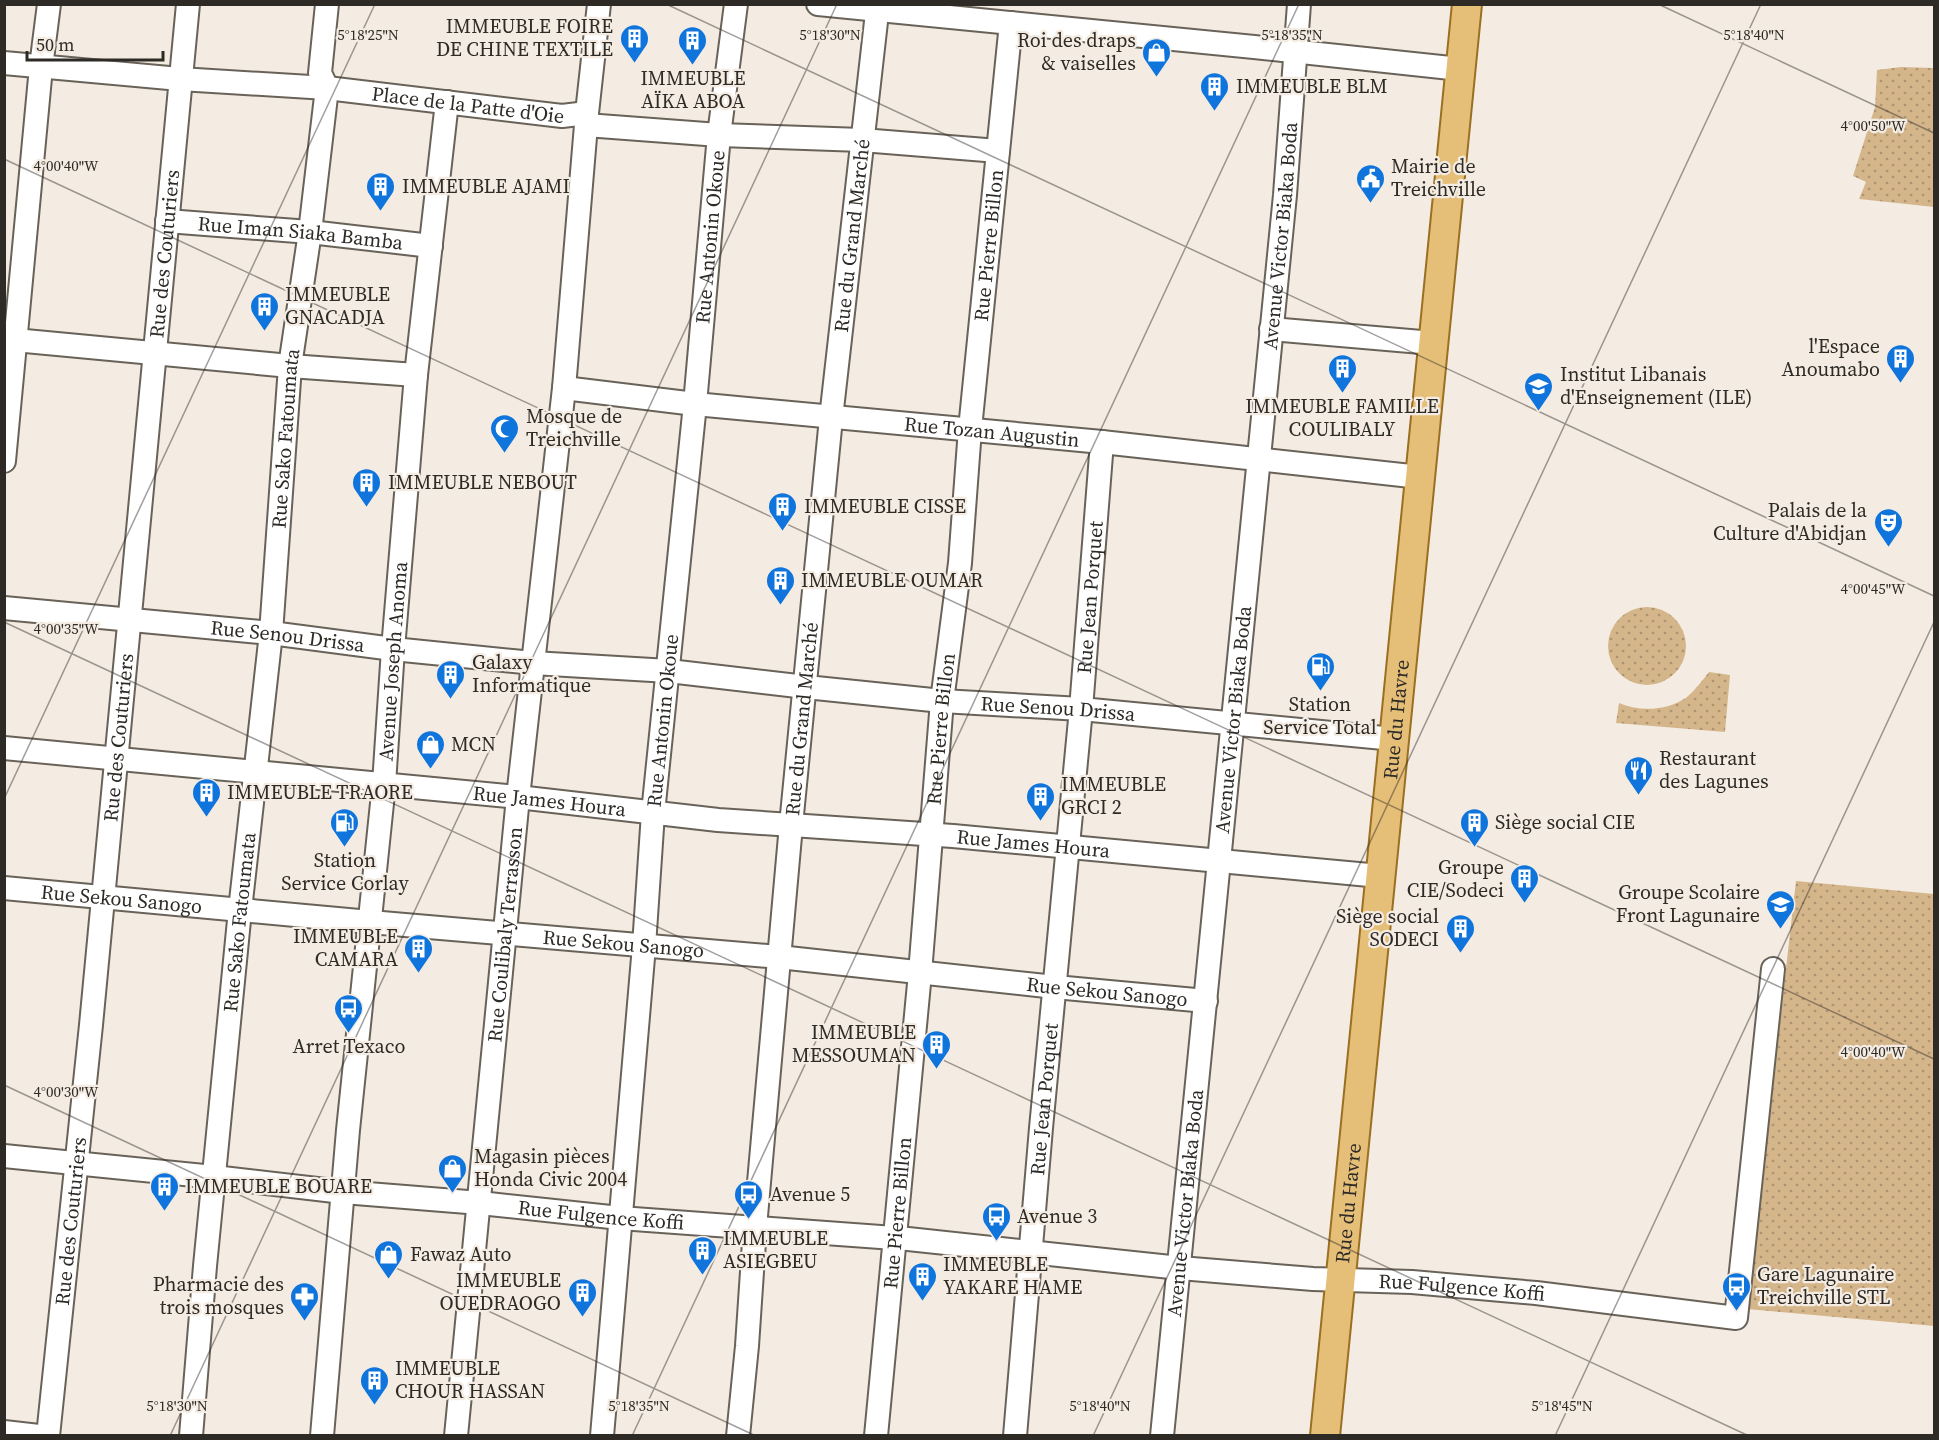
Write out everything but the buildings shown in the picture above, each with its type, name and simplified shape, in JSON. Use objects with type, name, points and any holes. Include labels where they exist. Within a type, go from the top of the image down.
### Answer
[{"type":"main road","name":"Rue du Havre","points":[[1325,1436],[1467,4]]},
{"type":"street","points":[[4,461],[11,339],[49,4]]},
{"type":"street","name":"Rue des Couturiers","points":[[48,1436],[117,760],[188,4]]},
{"type":"street","points":[[327,4],[320,73],[327,88]]},
{"type":"street","name":"Place de la Patte d'Oie","points":[[4,63],[180,79],[327,88],[587,119],[599,4]]},
{"type":"street","name":"Rue Antonin Okoue","points":[[602,1436],[644,946],[653,813],[695,404],[719,135],[736,4]]},
{"type":"street","points":[[818,4],[877,7],[1460,69]]},
{"type":"street","name":"Avenue Victor Biaka Boda","points":[[1162,1436],[1285,195],[1299,4]]},
{"type":"street","name":"Rue du Grand Marché","points":[[738,1436],[791,825],[831,418],[877,7]]},
{"type":"street","name":"Rue Pierre Billon","points":[[876,1436],[920,973],[942,701],[960,563],[970,429],[1011,23]]},
{"type":"street","name":"Rue Sako Fatoumata","points":[[191,1436],[205,1266],[240,910],[271,633],[290,366],[310,232],[327,88]]},
{"type":"street","name":"Avenue Joseph Anoma","points":[[322,1436],[343,1192],[384,784],[416,375],[447,102]]},
{"type":"street","points":[[587,119],[719,135],[862,140],[998,151]]},
{"type":"street","name":"Rue Coulibaly Terrasson","points":[[456,1436],[518,797],[564,388],[587,119]]},
{"type":"street","name":"Rue Iman Siaka Bamba","points":[[167,221],[310,232],[431,246]]},
{"type":"street","points":[[1272,329],[1433,343]]},
{"type":"street","points":[[11,339],[290,366],[416,375]]},
{"type":"street","name":"Rue Tozan Augustin","points":[[564,388],[695,404],[1101,442],[1420,477]]},
{"type":"street","name":"Rue Jean Porquet","points":[[1015,1436],[1081,709],[1101,442]]},
{"type":"street","name":"Rue Senou Drissa","points":[[4,608],[271,633],[393,649],[533,663],[669,670],[942,701],[1081,709],[1394,739]]},
{"type":"street","name":"Rue James Houra","points":[[4,748],[518,797],[653,813],[932,835],[1380,876]]},
{"type":"street","name":"Rue Sekou Sanogo","points":[[4,888],[779,957],[1206,1001]]},
{"type":"street","name":"Rue Fulgence Koffi","points":[[4,1156],[343,1192],[480,1203],[620,1218],[755,1227],[1030,1251],[1180,1268],[1340,1280],[1412,1282],[1536,1293],[1736,1317],[1773,969]]},
{"type":"street","points":[[4,1432],[39,1436]]},
{"type":"shaded area","points":[[1901,67],[1934,68],[1934,207],[1859,199],[1866,182],[1853,176],[1875,107],[1877,70]]},
{"type":"shaded area","points":[[1639,607],[1655,607],[1669,613],[1680,624],[1686,638],[1686,654],[1680,668],[1669,679],[1655,685],[1639,685],[1625,679],[1614,668],[1608,654],[1608,638],[1614,624],[1625,613]]},
{"type":"shaded area","points":[[1709,672],[1730,675],[1725,732],[1616,723],[1619,703],[1644,709],[1671,705],[1687,697]]},
{"type":"shaded area","points":[[1796,881],[1934,894],[1934,1326],[1747,1309]]},
{"type":"place","name":"IMMEUBLE FOIRE DE CHINE TEXTILE","points":[[634,64]]},
{"type":"place","name":"IMMEUBLE AÏKA ABOA","points":[[693,66]]},
{"type":"place","name":"Roi des draps & vaiselles","points":[[1157,78]]},
{"type":"place","name":"IMMEUBLE BLM","points":[[1215,112]]},
{"type":"place","name":"Mairie de Treichville","points":[[1370,204]]},
{"type":"place","name":"IMMEUBLE AJAMI","points":[[381,212]]},
{"type":"place","name":"IMMEUBLE GNACADJA","points":[[264,332]]},
{"type":"place","name":"l'Espace Anoumabo","points":[[1901,384]]},
{"type":"place","name":"IMMEUBLE FAMILLE COULIBALY","points":[[1342,394]]},
{"type":"place","name":"Institut Libanais d'Enseignement (ILE)","points":[[1539,412]]},
{"type":"place","name":"Mosque de Treichville","points":[[505,454]]},
{"type":"place","name":"IMMEUBLE NEBOUT","points":[[367,508]]},
{"type":"place","name":"IMMEUBLE CISSE","points":[[783,532]]},
{"type":"place","name":"Palais de la Culture d'Abidjan","points":[[1888,548]]},
{"type":"place","name":"IMMEUBLE OUMAR","points":[[780,606]]},
{"type":"place","name":"Station Service Total","points":[[1320,692]]},
{"type":"place","name":"Galaxy Informatique","points":[[451,700]]},
{"type":"place","name":"MCN","points":[[430,770]]},
{"type":"place","name":"Restaurant des Lagunes","points":[[1638,796]]},
{"type":"place","name":"IMMEUBLE TRAORE","points":[[206,818]]},
{"type":"place","name":"IMMEUBLE GRCI 2","points":[[1040,822]]},
{"type":"place","name":"Station Service Corlay","points":[[345,848]]},
{"type":"place","name":"Siège social CIE","points":[[1474,848]]},
{"type":"place","name":"Groupe CIE/Sodeci","points":[[1525,904]]},
{"type":"place","name":"Groupe Scolaire Front Lagunaire","points":[[1781,930]]},
{"type":"place","name":"Siège social SODECI","points":[[1460,954]]},
{"type":"place","name":"IMMEUBLE CAMARA","points":[[419,974]]},
{"type":"place","name":"Arret Texaco","points":[[349,1034]]},
{"type":"place","name":"IMMEUBLE MESSOUMAN","points":[[937,1070]]},
{"type":"place","name":"Magasin pièces Honda Civic 2004","points":[[453,1194]]},
{"type":"place","name":"IMMEUBLE BOUARE","points":[[164,1212]]},
{"type":"place","name":"Avenue 5","points":[[749,1220]]},
{"type":"place","name":"Avenue 3","points":[[996,1242]]},
{"type":"place","name":"IMMEUBLE ASIEGBEU","points":[[702,1276]]},
{"type":"place","name":"Fawaz Auto","points":[[389,1280]]},
{"type":"place","name":"IMMEUBLE YAKARE HAME","points":[[922,1302]]},
{"type":"place","name":"Gare Lagunaire Treichville STL","points":[[1736,1312]]},
{"type":"place","name":"IMMEUBLE OUEDRAOGO","points":[[582,1318]]},
{"type":"place","name":"Pharmacie des trois mosques","points":[[305,1322]]},
{"type":"place","name":"IMMEUBLE CHOUR HASSAN","points":[[374,1406]]}]
